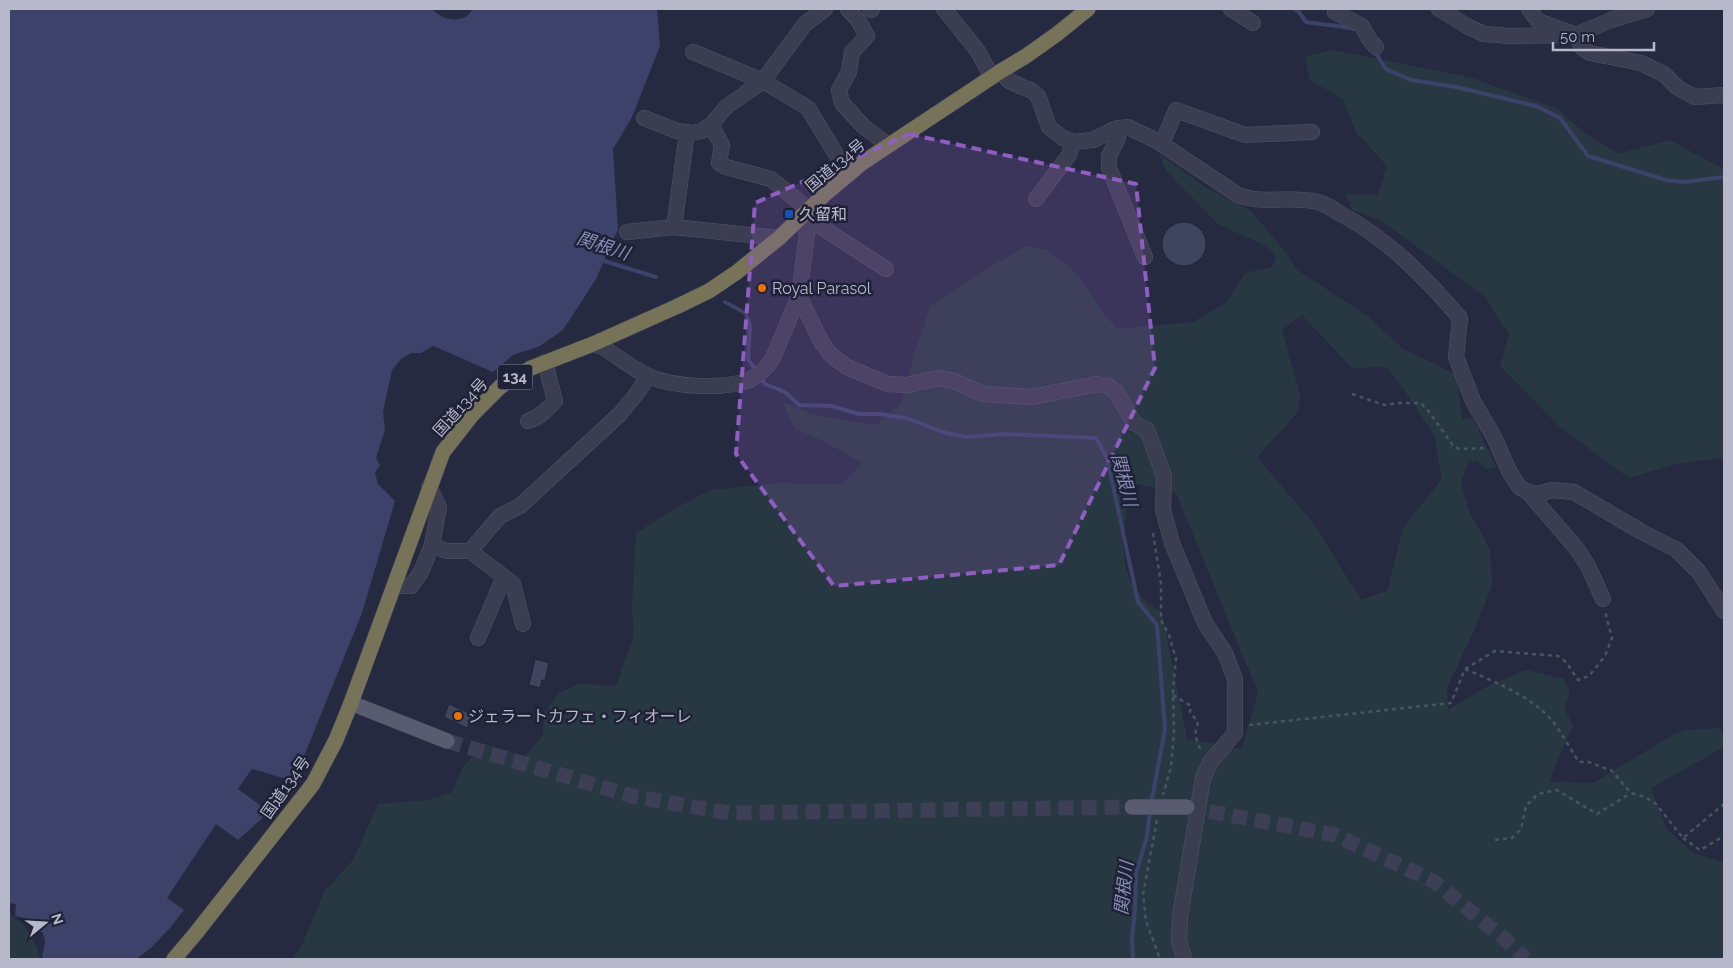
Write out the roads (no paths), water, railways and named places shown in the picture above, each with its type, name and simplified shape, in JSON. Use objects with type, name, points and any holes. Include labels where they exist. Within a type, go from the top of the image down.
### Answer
[{"type":"highway","name":"国道134号","points":[[174,959],[312,784],[336,740],[351,702],[443,452],[478,409],[500,387],[531,368],[593,344],[678,306],[709,290],[737,272],[779,238],[848,174],[888,145],[1026,56],[1088,9]]},
{"type":"main road","points":[[351,702],[447,741]]},
{"type":"main road","points":[[1132,807],[1187,808]]},
{"type":"street","points":[[644,118],[677,131],[702,131],[711,125],[726,107],[763,81],[805,24],[825,9]]},
{"type":"street","points":[[848,9],[868,36],[852,52],[849,72],[839,90],[842,103],[864,126],[888,145]]},
{"type":"street","points":[[944,9],[997,74],[1031,90],[1038,96],[1049,127],[1063,138],[1073,142],[1093,140],[1118,128],[1128,127],[1162,144],[1248,199],[1301,199],[1320,202],[1355,221],[1413,266],[1460,318],[1456,357],[1473,401],[1519,487],[1528,492],[1538,494],[1552,490],[1574,492],[1640,531],[1677,550],[1699,572],[1724,611]]},
{"type":"street","points":[[1231,9],[1253,24]]},
{"type":"street","points":[[1335,9],[1335,12],[1362,26],[1376,47]]},
{"type":"street","points":[[1438,9],[1484,34],[1509,36],[1576,36],[1611,20],[1647,9]]},
{"type":"street","points":[[1529,9],[1538,21],[1576,36],[1582,48],[1590,53],[1651,68],[1664,74],[1678,88],[1695,97],[1724,95]]},
{"type":"street","points":[[693,52],[763,81],[808,108],[848,174]]},
{"type":"street","points":[[1162,144],[1176,110],[1245,135],[1312,132]]},
{"type":"street","points":[[711,125],[722,145],[719,163],[726,167],[771,178],[804,214],[886,269]]},
{"type":"street","points":[[1118,128],[1118,138],[1109,156],[1109,168],[1145,257]]},
{"type":"street","points":[[674,227],[686,132]]},
{"type":"street","points":[[1036,199],[1069,155],[1073,142]]},
{"type":"street","points":[[593,344],[602,347],[648,376],[683,385],[722,386],[750,380],[766,369],[772,360],[799,296],[807,234],[804,214]]},
{"type":"street","points":[[627,232],[674,227],[779,238]]},
{"type":"street","points":[[799,296],[822,343],[831,355],[847,367],[888,384],[907,385],[938,378],[954,381],[983,394],[1032,397],[1097,384],[1108,386],[1116,392],[1134,424],[1146,430],[1164,476],[1163,510],[1172,543],[1205,623],[1225,653],[1235,678],[1235,733],[1211,761],[1203,778],[1180,917],[1179,940],[1184,959]]},
{"type":"street","points":[[528,421],[535,419],[546,411],[555,401],[546,362]]},
{"type":"street","points":[[470,551],[500,516],[520,506],[620,414],[648,376]]},
{"type":"street","points":[[395,586],[411,586],[421,572],[432,545],[439,506],[429,487]]},
{"type":"street","points":[[1528,492],[1577,549],[1588,566],[1603,599]]},
{"type":"street","points":[[432,545],[446,551],[470,551],[513,584],[523,624]]},
{"type":"street","points":[[478,638],[504,577]]},
{"type":"water","points":[[9,9],[432,9],[442,17],[460,19],[473,9],[657,9],[660,46],[632,117],[613,149],[618,229],[596,279],[563,330],[540,346],[513,355],[493,372],[433,346],[421,353],[411,353],[401,359],[392,370],[383,412],[385,430],[376,458],[380,465],[375,473],[378,484],[395,501],[362,613],[294,781],[252,769],[238,789],[269,812],[238,840],[216,824],[167,898],[184,910],[151,948],[136,959],[42,959],[45,941],[43,933],[34,928],[31,920],[15,916],[16,904],[9,903]]},
{"type":"waterway","points":[[1294,9],[1298,11],[1306,22],[1354,29]]},
{"type":"waterway","points":[[1375,52],[1386,69],[1411,80],[1456,87],[1536,106],[1560,118],[1588,156],[1666,180],[1685,182],[1724,177]]},
{"type":"waterway","name":"関根川","points":[[601,260],[656,277]]},
{"type":"waterway","name":"関根川","points":[[725,302],[745,313],[750,325],[748,359],[757,372]]},
{"type":"waterway","name":"関根川","points":[[761,378],[765,384],[785,392],[799,405],[832,406],[859,414],[880,414],[906,418],[943,432],[966,437],[1004,434],[1096,438],[1107,458],[1138,602],[1157,625],[1165,730],[1151,804]]},
{"type":"waterway","name":"関根川","points":[[1133,959],[1132,940],[1136,874],[1147,836],[1150,811]]},
{"type":"tunnel","points":[[447,741],[632,796],[729,813],[1132,807]]},
{"type":"tunnel","points":[[1187,807],[1335,835],[1433,881],[1507,941],[1526,959]]},
{"type":"place","name":"久留和","points":[[789,214]]},
{"type":"place","name":"Royal Parasol","points":[[762,288]]},
{"type":"place","name":"ジェラートカフェ・フィオーレ","points":[[458,716]]}]
